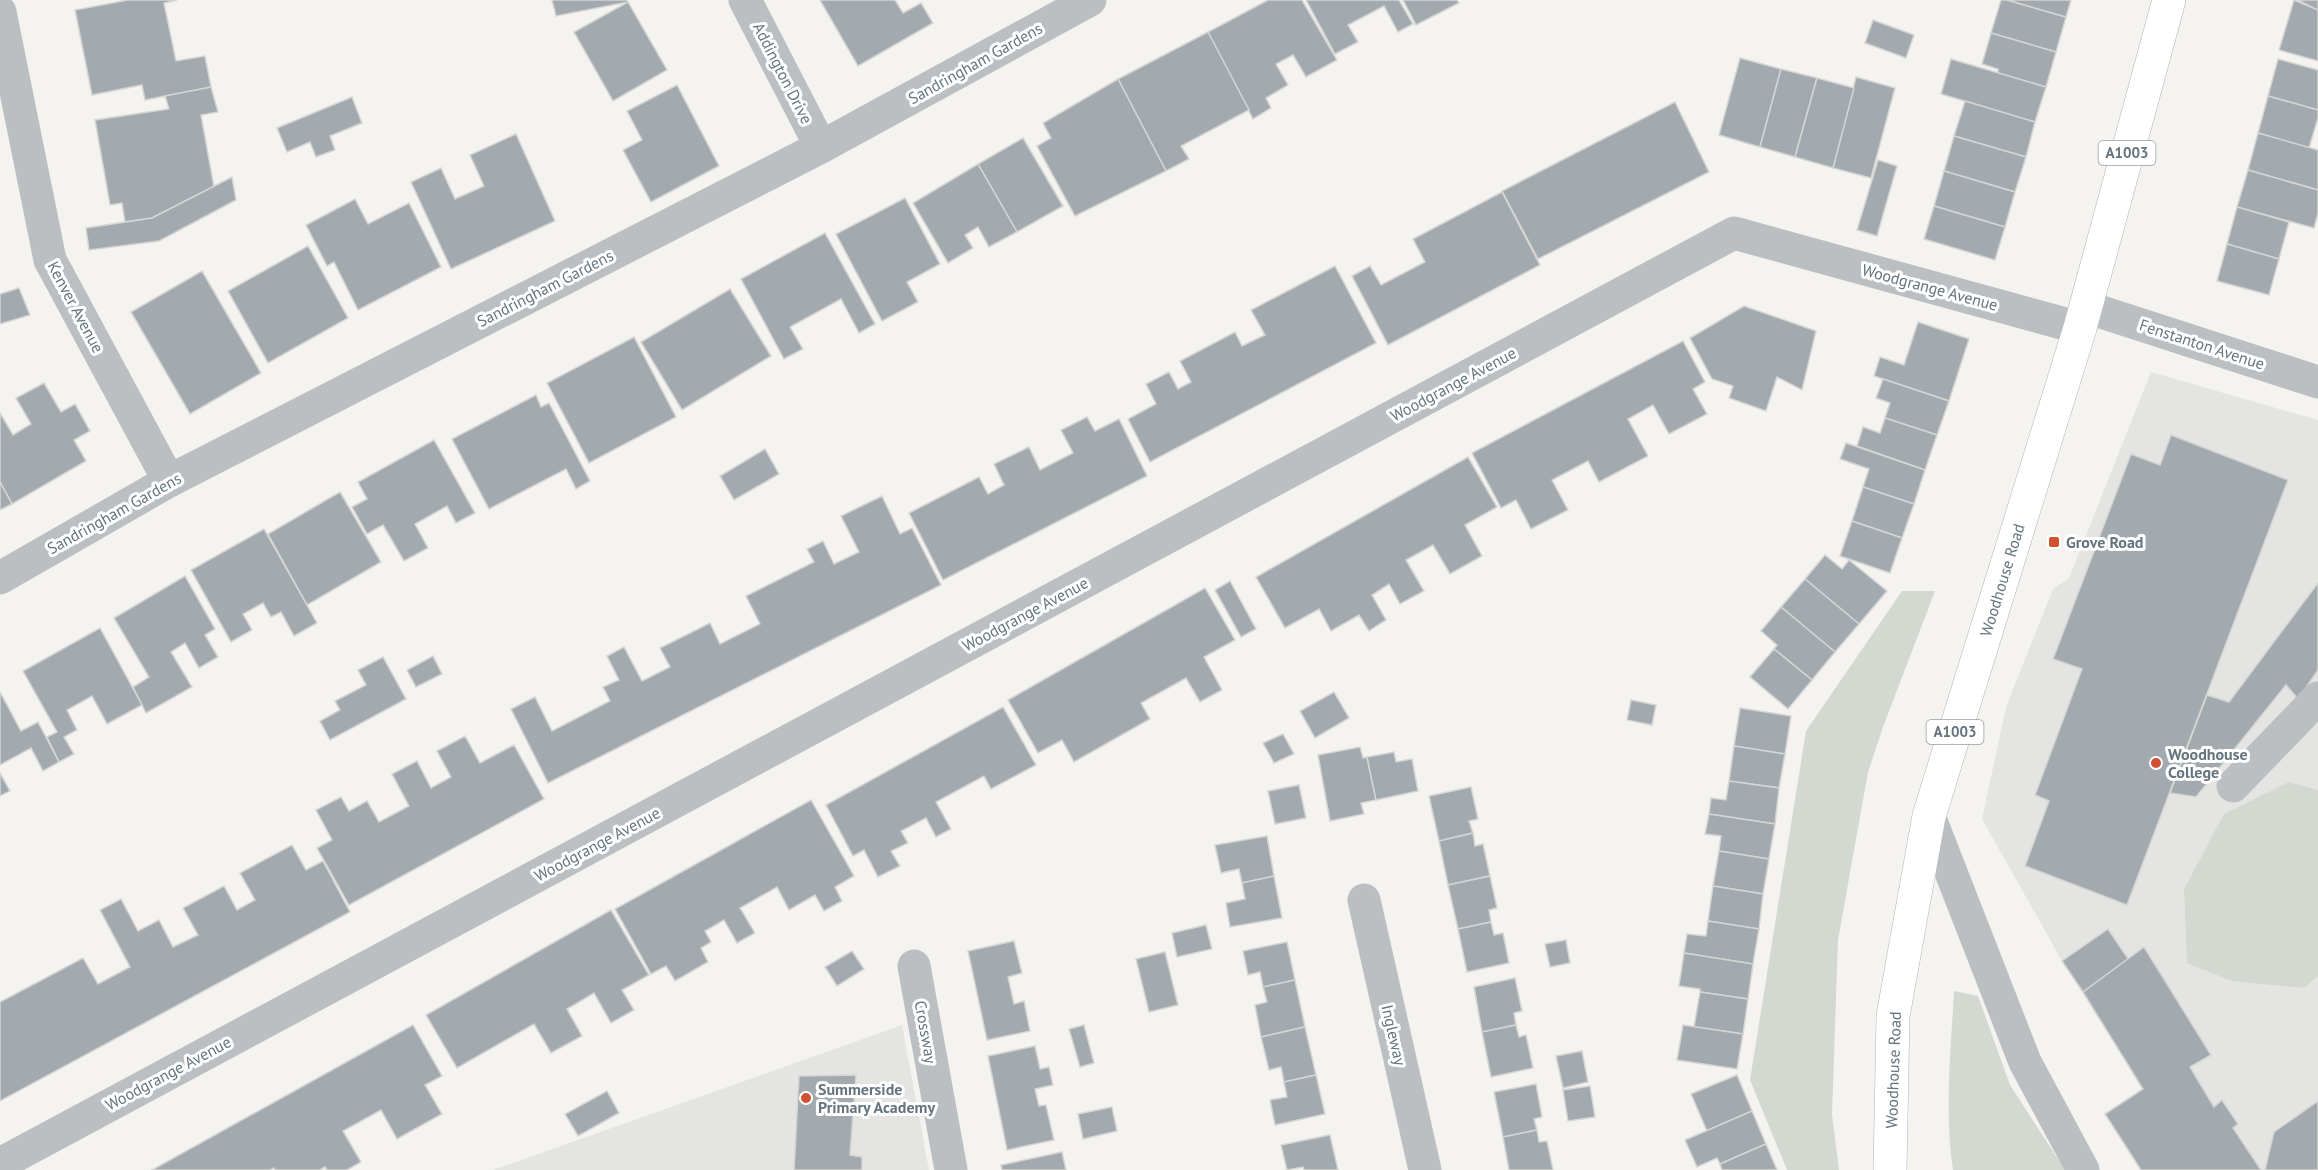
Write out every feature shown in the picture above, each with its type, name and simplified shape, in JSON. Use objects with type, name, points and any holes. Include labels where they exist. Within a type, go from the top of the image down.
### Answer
[{"type":"main road","name":"Woodhouse Road","points":[[1890,1170],[1893,1016],[1929,816],[2083,317],[2169,0]]},
{"type":"street","name":"Addington Drive","points":[[745,0],[821,147]]},
{"type":"street","name":"Sandringham Gardens","points":[[0,578],[170,481],[821,147],[1090,0]]},
{"type":"street","name":"Kenver Avenue","points":[[0,12],[50,260],[170,481]]},
{"type":"street","name":"Woodgrange Avenue","points":[[0,1164],[1734,233],[2083,317]]},
{"type":"street","name":"Fenstanton Avenue","points":[[2083,317],[2318,382]]},
{"type":"street","points":[[2233,786],[2318,698]]},
{"type":"street","points":[[1929,816],[2025,1062],[2083,1170]]},
{"type":"street","name":"Ingleway","points":[[1364,900],[1425,1170]]},
{"type":"street","name":"Crossway","points":[[914,966],[951,1170]]},
{"type":"shaded area","name":"Woodhouse College","points":[[2151,372],[2318,420],[2318,1170],[2141,1170],[2105,1114],[2143,1089],[2062,961],[1982,819],[2006,707],[2053,589],[2069,578]]},
{"type":"shaded area","points":[[1902,591],[1935,591],[1868,772],[1838,940],[1832,1115],[1839,1170],[1787,1170],[1750,1080],[1806,731]]},
{"type":"shaded area","points":[[2289,782],[2318,790],[2318,976],[2304,988],[2232,981],[2187,963],[2184,889],[2224,814]]},
{"type":"shaded area","points":[[1954,991],[1978,996],[2010,1085],[2065,1170],[1953,1170],[1949,1103]]},
{"type":"shaded area","name":"Summerside Primary Academy","points":[[902,1025],[929,1170],[493,1170]]},
{"type":"building","points":[[128,0],[177,0],[164,3],[176,61],[205,56],[211,87],[145,100],[142,85],[92,95],[75,10]]},
{"type":"building","points":[[552,0],[627,0],[628,2],[556,16]]},
{"type":"building","points":[[820,0],[895,0],[903,13],[921,3],[933,23],[858,66]]},
{"type":"building","points":[[1268,0],[1302,0],[1337,60],[1306,77],[1293,55],[1276,64],[1288,85],[1266,98],[1271,108],[1253,119],[1208,32]]},
{"type":"building","points":[[1306,0],[1399,0],[1413,24],[1398,32],[1384,6],[1348,25],[1358,42],[1335,54]]},
{"type":"building","points":[[1403,0],[1457,0],[1459,3],[1416,25]]},
{"type":"building","points":[[2001,0],[2066,17],[2056,52],[1991,33]]},
{"type":"building","points":[[2007,0],[2071,0],[2066,17]]},
{"type":"building","points":[[2294,0],[2318,10],[2318,61],[2279,50]]},
{"type":"building","points":[[2298,0],[2318,0],[2318,10]]},
{"type":"building","points":[[628,2],[667,70],[613,101],[574,32]]},
{"type":"building","points":[[1873,20],[1914,35],[1906,58],[1865,43]]},
{"type":"building","points":[[1208,32],[1249,110],[1181,146],[1189,159],[1166,171],[1118,79]]},
{"type":"building","points":[[1991,33],[2056,52],[2046,87],[1998,73],[1998,69],[1982,64]]},
{"type":"building","points":[[1740,58],[1781,69],[1760,147],[1719,135]]},
{"type":"building","points":[[1951,59],[2046,87],[2035,122],[1941,94]]},
{"type":"building","points":[[2278,59],[2318,70],[2318,110],[2268,96]]},
{"type":"building","points":[[1781,69],[1817,78],[1795,157],[1760,147]]},
{"type":"building","points":[[1856,77],[1895,88],[1871,178],[1833,168]]},
{"type":"building","points":[[1817,78],[1854,88],[1833,168],[1795,157]]},
{"type":"building","points":[[1118,79],[1166,171],[1075,216],[1037,146],[1051,138],[1043,123]]},
{"type":"building","points":[[677,85],[719,166],[651,202],[623,150],[642,140],[627,111]]},
{"type":"building","points":[[211,87],[218,112],[201,115],[214,187],[152,218],[125,222],[122,203],[110,205],[95,120],[169,109],[165,96]]},
{"type":"building","points":[[2268,96],[2318,110],[2318,118],[2309,148],[2258,133]]},
{"type":"building","points":[[352,97],[362,123],[330,136],[335,150],[316,157],[310,142],[287,152],[277,128]]},
{"type":"building","points":[[1965,101],[2035,122],[2026,157],[1954,136]]},
{"type":"building","points":[[1675,102],[1709,172],[1538,259],[1502,191]]},
{"type":"building","points":[[2258,133],[2318,150],[2318,190],[2248,170]]},
{"type":"building","points":[[516,134],[555,221],[451,269],[411,182],[441,168],[455,199],[484,186],[470,155]]},
{"type":"building","points":[[1954,136],[2026,157],[2015,192],[1944,171]]},
{"type":"building","points":[[1023,138],[1063,206],[1017,232],[978,164]]},
{"type":"building","points":[[1878,160],[1897,166],[1877,236],[1857,230]]},
{"type":"building","points":[[978,164],[1017,232],[989,247],[978,227],[965,235],[973,248],[948,263],[913,203]]},
{"type":"building","points":[[2248,170],[2318,190],[2318,213],[2314,228],[2237,207]]},
{"type":"building","points":[[1944,171],[2015,192],[2005,227],[1934,206]]},
{"type":"building","points":[[232,177],[236,200],[159,241],[89,250],[86,228],[152,218]]},
{"type":"building","points":[[1502,192],[1540,265],[1388,345],[1352,276],[1370,266],[1381,285],[1425,262],[1413,239]]},
{"type":"building","points":[[905,198],[940,264],[907,282],[918,302],[882,321],[836,234]]},
{"type":"building","points":[[355,199],[368,224],[409,203],[441,267],[358,310],[334,262],[327,266],[306,225]]},
{"type":"building","points":[[1934,206],[2005,227],[1995,260],[1924,239]]},
{"type":"building","points":[[2237,207],[2289,222],[2279,259],[2227,244]]},
{"type":"building","points":[[825,233],[875,324],[859,333],[841,299],[790,327],[803,349],[784,359],[741,279]]},
{"type":"building","points":[[2227,244],[2279,259],[2269,295],[2217,281]]},
{"type":"building","points":[[308,246],[348,318],[268,363],[228,291]]},
{"type":"building","points":[[1335,266],[1376,343],[1150,462],[1128,419],[1156,404],[1146,384],[1169,372],[1178,389],[1191,382],[1180,361],[1235,332],[1242,346],[1265,335],[1251,310]]},
{"type":"building","points":[[202,271],[261,373],[190,414],[131,312]]},
{"type":"building","points":[[19,288],[30,315],[0,324],[0,294]]},
{"type":"building","points":[[730,289],[771,356],[682,410],[641,342]]},
{"type":"building","points":[[1744,306],[1816,331],[1802,390],[1777,377],[1766,411],[1729,398],[1733,386],[1712,379],[1690,338]]},
{"type":"building","points":[[1918,322],[1969,339],[1949,401],[1874,376],[1880,357],[1904,365]]},
{"type":"building","points":[[634,337],[676,417],[589,463],[547,383]]},
{"type":"building","points":[[1683,341],[1705,382],[1693,389],[1707,414],[1669,434],[1653,405],[1628,419],[1648,456],[1599,482],[1588,461],[1552,480],[1568,510],[1531,529],[1516,500],[1501,508],[1472,453]]},
{"type":"building","points":[[1883,379],[1949,401],[1937,435],[1885,418],[1890,403],[1876,398]]},
{"type":"building","points":[[44,383],[61,412],[75,404],[90,431],[74,440],[86,461],[12,504],[0,482],[0,413],[13,435],[31,424],[16,398]]},
{"type":"building","points":[[536,395],[541,407],[549,403],[590,481],[576,489],[566,469],[489,509],[452,439]]},
{"type":"building","points":[[1087,417],[1095,431],[1119,419],[1147,476],[943,580],[909,513],[979,477],[988,494],[1004,485],[994,464],[1029,447],[1040,470],[1073,453],[1061,430]]},
{"type":"building","points":[[1885,418],[1937,435],[1925,470],[1857,446],[1863,427],[1880,433]]},
{"type":"building","points":[[2171,435],[2288,480],[2127,905],[2025,866],[2049,801],[2035,795],[2082,669],[2053,659],[2131,454],[2160,465]]},
{"type":"building","points":[[434,440],[475,513],[456,523],[447,506],[415,524],[428,548],[404,561],[383,525],[367,534],[352,507],[367,499],[358,482]]},
{"type":"building","points":[[1846,443],[1925,470],[1914,504],[1863,487],[1869,469],[1840,459]]},
{"type":"building","points":[[765,449],[779,474],[734,500],[720,476]]},
{"type":"building","points":[[1468,457],[1497,507],[1465,525],[1482,556],[1450,574],[1433,545],[1406,560],[1424,591],[1400,604],[1389,584],[1372,595],[1386,620],[1369,631],[1359,615],[1331,631],[1319,609],[1285,628],[1256,577]]},
{"type":"building","points":[[0,482],[12,504],[0,510]]},
{"type":"building","points":[[1863,487],[1914,504],[1902,538],[1852,521]]},
{"type":"building","points":[[340,492],[381,562],[307,605],[268,534]]},
{"type":"building","points":[[882,496],[900,534],[912,528],[941,585],[548,783],[511,709],[535,697],[552,731],[610,701],[603,687],[619,680],[607,656],[624,647],[642,681],[670,667],[660,648],[710,623],[720,644],[760,624],[746,596],[814,562],[807,549],[823,541],[834,564],[859,552],[841,516]]},
{"type":"building","points":[[1852,521],[1902,538],[1890,573],[1840,556]]},
{"type":"building","points":[[264,529],[317,623],[294,636],[281,612],[271,617],[263,603],[243,614],[252,630],[231,642],[191,570]]},
{"type":"building","points":[[1825,555],[1842,569],[1849,560],[1887,591],[1859,624],[1805,579]]},
{"type":"building","points":[[185,576],[215,629],[205,635],[218,657],[199,668],[185,643],[171,652],[192,687],[146,713],[133,687],[149,677],[114,618]]},
{"type":"building","points":[[1805,579],[1859,624],[1835,652],[1781,607]]},
{"type":"building","points":[[1230,581],[1256,629],[1241,637],[1215,590]]},
{"type":"building","points":[[2318,583],[2318,670],[2298,699],[2286,685],[2196,797],[2170,793],[2207,695],[2229,702]]},
{"type":"building","points":[[1205,588],[1235,640],[1204,657],[1222,690],[1200,702],[1186,678],[1141,703],[1150,719],[1074,762],[1062,740],[1038,753],[1008,700]]},
{"type":"building","points":[[1781,607],[1835,652],[1812,680],[1774,649],[1777,645],[1761,631]]},
{"type":"building","points":[[100,628],[142,705],[107,724],[92,696],[67,710],[77,730],[64,737],[74,754],[59,762],[47,737],[57,732],[23,671]]},
{"type":"building","points":[[1774,649],[1812,680],[1788,709],[1750,677]]},
{"type":"building","points":[[433,656],[442,674],[416,687],[407,670]]},
{"type":"building","points":[[383,657],[406,699],[330,740],[320,721],[340,710],[335,701],[366,685],[358,670]]},
{"type":"building","points":[[0,692],[21,731],[38,722],[59,762],[43,771],[31,748],[0,765]]},
{"type":"building","points":[[1334,692],[1349,718],[1315,738],[1300,711]]},
{"type":"building","points":[[1631,700],[1656,705],[1652,725],[1627,720]]},
{"type":"building","points":[[1003,707],[1036,765],[991,789],[984,776],[936,802],[951,829],[936,837],[926,818],[901,831],[908,843],[891,851],[900,866],[878,877],[864,850],[853,856],[826,805]]},
{"type":"building","points":[[1740,708],[1791,716],[1785,754],[1734,746]]},
{"type":"building","points":[[1283,734],[1294,754],[1274,763],[1263,743]]},
{"type":"building","points":[[465,736],[480,763],[514,745],[544,799],[349,905],[317,848],[332,840],[316,810],[341,797],[349,811],[367,801],[379,822],[409,806],[392,774],[417,761],[431,788],[451,777],[437,751]]},
{"type":"building","points":[[1734,746],[1785,754],[1779,788],[1729,781]]},
{"type":"building","points":[[1360,747],[1363,758],[1367,757],[1376,800],[1361,803],[1364,814],[1330,821],[1318,755]]},
{"type":"building","points":[[1394,752],[1396,762],[1412,759],[1418,791],[1376,800],[1367,757]]},
{"type":"building","points":[[0,773],[10,791],[0,796]]},
{"type":"building","points":[[1729,781],[1779,788],[1775,824],[1709,814],[1711,798],[1726,800]]},
{"type":"building","points":[[1299,785],[1306,818],[1275,824],[1268,791]]},
{"type":"building","points":[[1471,787],[1478,819],[1469,821],[1473,833],[1439,841],[1429,796]]},
{"type":"building","points":[[811,800],[854,876],[835,887],[842,901],[824,911],[815,895],[789,910],[777,887],[740,908],[755,933],[737,943],[724,920],[705,931],[711,942],[701,948],[708,962],[675,981],[666,966],[651,974],[615,909]]},
{"type":"building","points":[[1709,814],[1775,824],[1769,859],[1719,851],[1721,836],[1705,834]]},
{"type":"building","points":[[1473,833],[1475,846],[1483,844],[1490,876],[1448,885],[1439,841]]},
{"type":"building","points":[[1267,836],[1274,876],[1242,883],[1239,869],[1221,873],[1215,845]]},
{"type":"building","points":[[292,845],[306,870],[323,861],[350,912],[0,1101],[0,1002],[83,958],[98,984],[130,967],[100,910],[121,899],[138,931],[159,920],[173,947],[198,935],[183,908],[224,886],[237,910],[255,900],[240,873]]},
{"type":"building","points":[[1719,851],[1769,859],[1763,894],[1713,886]]},
{"type":"building","points":[[1274,876],[1282,918],[1230,927],[1226,903],[1245,899],[1242,883]]},
{"type":"building","points":[[1490,876],[1497,908],[1489,910],[1491,922],[1458,929],[1448,885]]},
{"type":"building","points":[[1713,886],[1763,894],[1759,929],[1708,921]]},
{"type":"building","points":[[611,910],[649,975],[622,990],[634,1010],[611,1023],[594,993],[567,1009],[582,1036],[551,1053],[534,1024],[457,1068],[426,1015]]},
{"type":"building","points":[[1708,921],[1759,929],[1753,964],[1684,953],[1687,934],[1706,936]]},
{"type":"building","points":[[1491,922],[1494,935],[1503,933],[1509,963],[1467,972],[1458,929]]},
{"type":"building","points":[[1206,925],[1212,949],[1177,957],[1172,933]]},
{"type":"building","points":[[2108,929],[2129,960],[2083,992],[2062,961]]},
{"type":"building","points":[[1566,940],[1570,963],[1550,967],[1545,944]]},
{"type":"building","points":[[1014,941],[1022,973],[1008,977],[1014,1004],[1024,1001],[1030,1031],[987,1040],[968,951]]},
{"type":"building","points":[[1287,942],[1295,980],[1263,987],[1260,972],[1248,975],[1243,951]]},
{"type":"building","points":[[2144,947],[2211,1055],[2190,1067],[2214,1107],[2222,1100],[2238,1124],[2233,1128],[2261,1170],[2141,1170],[2105,1114],[2143,1089],[2083,992]]},
{"type":"building","points":[[852,951],[864,969],[837,986],[825,967]]},
{"type":"building","points":[[1165,952],[1178,1005],[1149,1012],[1136,959]]},
{"type":"building","points":[[1684,953],[1753,964],[1748,999],[1700,992],[1700,989],[1679,986]]},
{"type":"building","points":[[1515,978],[1522,1011],[1514,1013],[1516,1025],[1482,1032],[1474,987]]},
{"type":"building","points":[[1295,980],[1305,1027],[1261,1037],[1255,1005],[1267,1002],[1263,987]]},
{"type":"building","points":[[1700,992],[1748,999],[1743,1034],[1694,1027]]},
{"type":"building","points":[[413,1025],[442,1076],[425,1085],[442,1114],[397,1139],[381,1110],[343,1131],[361,1162],[347,1170],[327,1170],[325,1167],[320,1170],[275,1170],[274,1168],[270,1170],[152,1170]]},
{"type":"building","points":[[1084,1025],[1094,1063],[1080,1067],[1069,1029]]},
{"type":"building","points":[[1516,1025],[1519,1037],[1526,1035],[1533,1068],[1491,1077],[1482,1032]]},
{"type":"building","points":[[1683,1025],[1743,1034],[1737,1069],[1677,1060]]},
{"type":"building","points":[[1305,1027],[1316,1075],[1284,1082],[1281,1067],[1269,1070],[1261,1037]]},
{"type":"building","points":[[1035,1046],[1040,1069],[1049,1067],[1053,1085],[1035,1089],[1039,1106],[1046,1105],[1054,1140],[1007,1150],[988,1056]]},
{"type":"building","points":[[1582,1051],[1588,1082],[1563,1088],[1556,1056]]},
{"type":"building","points":[[856,1075],[850,1155],[862,1157],[862,1170],[794,1170],[799,1076]]},
{"type":"building","points":[[1316,1075],[1325,1114],[1275,1125],[1270,1100],[1287,1097],[1284,1082]]},
{"type":"building","points":[[1737,1075],[1752,1111],[1707,1131],[1691,1094]]},
{"type":"building","points":[[1536,1084],[1542,1117],[1534,1119],[1537,1130],[1503,1137],[1494,1092]]},
{"type":"building","points":[[1590,1086],[1595,1117],[1568,1121],[1563,1090]]},
{"type":"building","points":[[607,1091],[619,1113],[578,1136],[565,1114]]},
{"type":"building","points":[[2318,1101],[2318,1170],[2265,1170],[2274,1132]]},
{"type":"building","points":[[1112,1107],[1117,1131],[1083,1139],[1078,1114]]},
{"type":"building","points":[[1752,1111],[1766,1144],[1720,1164],[1717,1158],[1697,1167],[1685,1140]]},
{"type":"building","points":[[1537,1130],[1539,1142],[1547,1141],[1553,1170],[1509,1170],[1503,1137]]},
{"type":"building","points":[[1330,1135],[1338,1170],[1304,1170],[1303,1167],[1287,1170],[1281,1145]]},
{"type":"building","points":[[1766,1144],[1777,1170],[1722,1170],[1720,1164]]},
{"type":"building","points":[[1062,1152],[1066,1170],[1002,1170],[1001,1165]]},
{"type":"place","name":"Grove Road","points":[[2054,542]]},
{"type":"place","name":"Woodhouse College","points":[[2156,763]]},
{"type":"place","name":"Summerside Primary Academy","points":[[806,1098]]}]
